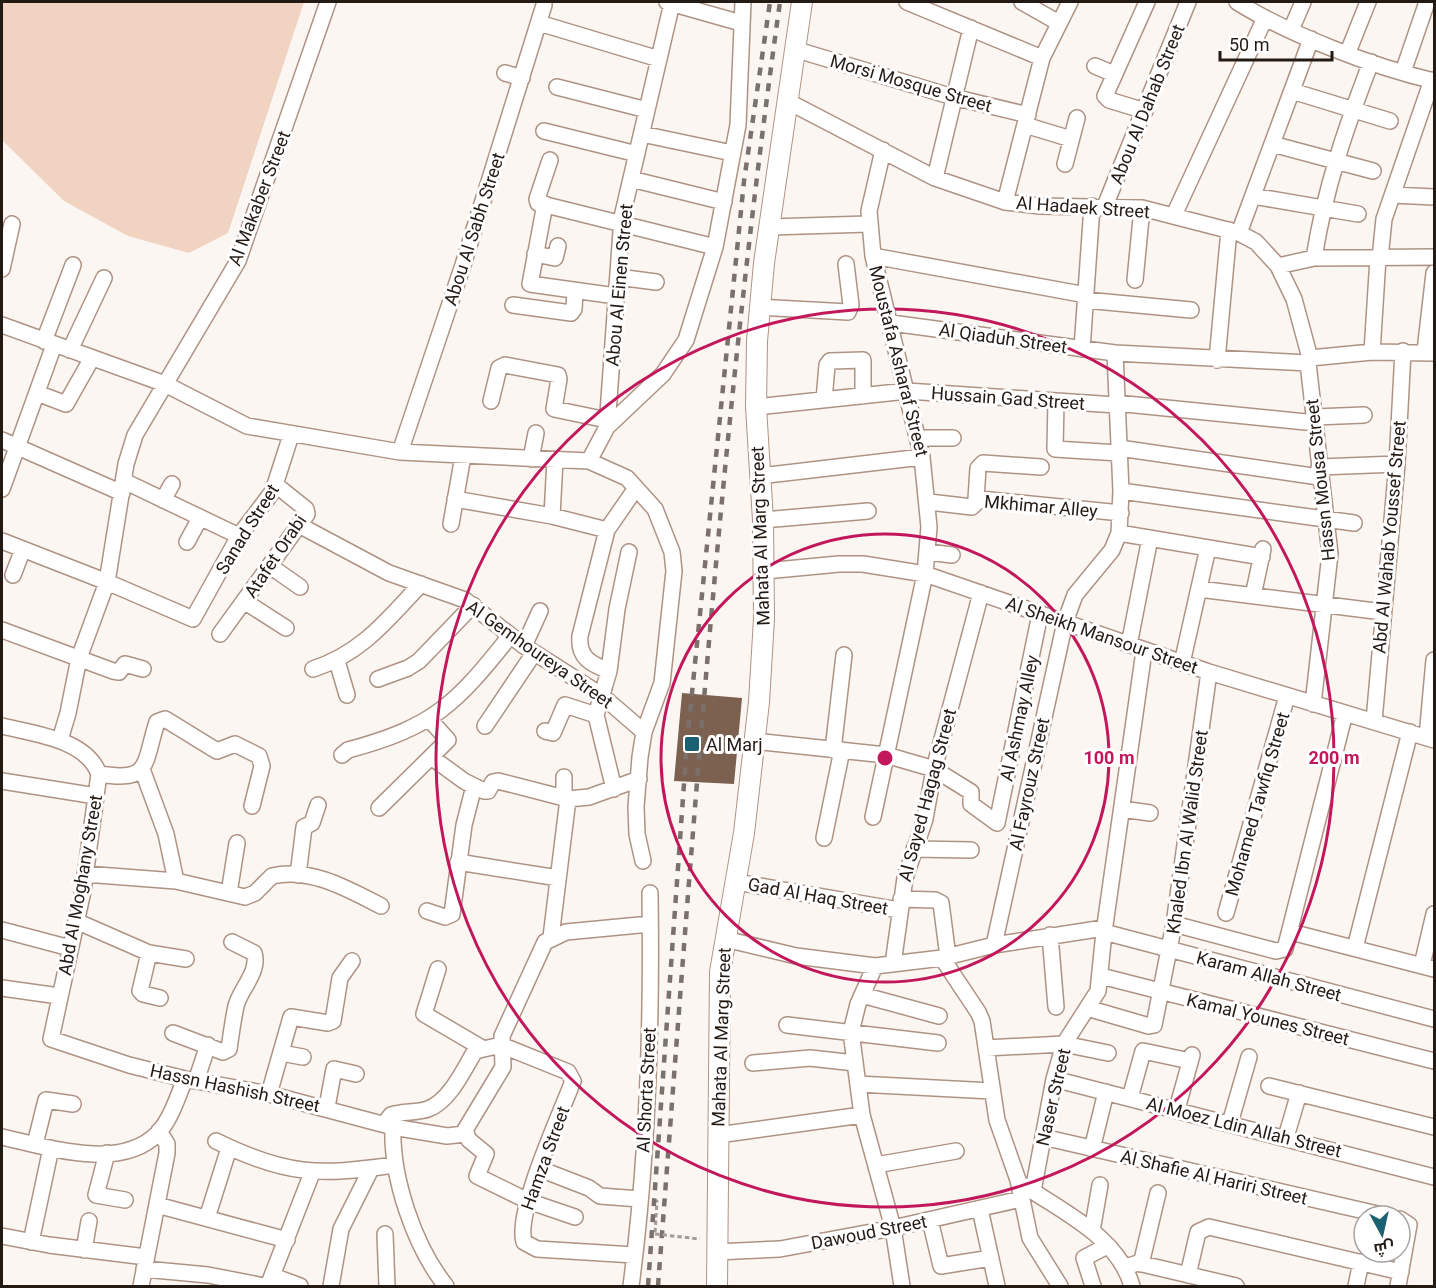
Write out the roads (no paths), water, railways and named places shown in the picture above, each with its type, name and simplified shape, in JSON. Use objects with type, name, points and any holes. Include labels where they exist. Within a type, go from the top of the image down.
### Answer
[{"type":"main road","name":"Mahata Al Marg Street","points":[[717,1287],[720,972],[736,882],[754,741],[764,618],[765,570],[756,407],[759,307],[802,2]]},
{"type":"street","name":"Al Makaber Street","points":[[60,740],[79,658],[107,582],[123,487],[135,435],[238,261],[328,2]]},
{"type":"street","points":[[670,2],[741,23]]},
{"type":"street","name":"Abou Al Einen Street","points":[[607,423],[621,224],[670,2]]},
{"type":"street","points":[[589,461],[607,423],[663,374],[676,358],[686,340],[715,248],[740,113],[743,2]]},
{"type":"street","points":[[908,2],[1042,58]]},
{"type":"street","points":[[1022,2],[1059,22]]},
{"type":"street","points":[[1005,202],[1042,58],[1070,2]]},
{"type":"street","points":[[1145,111],[1109,100],[1105,96],[1147,2]]},
{"type":"street","name":"Abou Al Dahab Street","points":[[1082,349],[1085,298],[1099,206],[1145,111],[1188,2]]},
{"type":"street","points":[[1239,2],[1265,18],[1311,39],[1371,62],[1433,81],[1381,232],[1372,352]]},
{"type":"street","points":[[1291,30],[1303,2]]},
{"type":"street","points":[[1348,52],[1368,2]]},
{"type":"street","points":[[1402,72],[1427,2]]},
{"type":"street","name":"Abou Al Sabh Street","points":[[400,452],[544,5]]},
{"type":"street","points":[[1174,215],[1265,18]]},
{"type":"street","points":[[539,23],[659,59]]},
{"type":"street","points":[[935,178],[971,28]]},
{"type":"street","points":[[1217,360],[1234,232],[1253,196],[1311,39]]},
{"type":"street","name":"Morsi Mosque Street","points":[[794,49],[953,96],[1026,120],[1071,139]]},
{"type":"street","points":[[1314,258],[1322,208],[1335,160],[1371,62]]},
{"type":"street","points":[[1095,66],[1114,74]]},
{"type":"street","points":[[505,73],[522,78]]},
{"type":"street","points":[[557,87],[647,110]]},
{"type":"street","points":[[1292,91],[1390,121]]},
{"type":"street","name":"Al Hadaek Street","points":[[787,101],[935,178],[1005,202],[1142,208],[1234,232],[1256,242],[1278,266],[1294,299],[1309,360]]},
{"type":"street","points":[[1065,164],[1077,118]]},
{"type":"street","points":[[544,131],[637,154]]},
{"type":"street","points":[[642,134],[732,153]]},
{"type":"street","points":[[1272,144],[1373,171]]},
{"type":"street","name":"Moustafa Asharaf Street","points":[[873,817],[925,574],[929,502],[922,457],[873,256],[868,224],[883,150]]},
{"type":"street","points":[[550,160],[537,200],[715,248]]},
{"type":"street","points":[[631,179],[724,202]]},
{"type":"street","points":[[1393,195],[1434,197]]},
{"type":"street","points":[[1253,196],[1358,214]]},
{"type":"street","points":[[545,204],[531,285],[616,296]]},
{"type":"street","points":[[1135,280],[1142,208]]},
{"type":"street","points":[[2,269],[12,224]]},
{"type":"street","points":[[770,227],[868,224]]},
{"type":"street","points":[[535,254],[555,258],[558,246]]},
{"type":"street","points":[[873,256],[1085,298],[1191,310]]},
{"type":"street","points":[[1278,266],[1314,258],[1434,257]]},
{"type":"street","points":[[759,307],[849,312],[851,305],[846,264]]},
{"type":"street","points":[[2,489],[37,393],[49,343],[73,265]]},
{"type":"street","points":[[1430,352],[1434,273]]},
{"type":"street","points":[[618,277],[656,282]]},
{"type":"street","points":[[70,350],[104,278]]},
{"type":"street","points":[[513,305],[571,313],[574,309],[575,291]]},
{"type":"street","name":"Al Qiaduh Street","points":[[891,323],[1115,353],[1217,360],[1309,360],[1372,352],[1430,352]]},
{"type":"street","points":[[2,325],[165,384],[248,426],[400,452],[589,461],[627,478],[656,509],[672,552],[674,571],[662,683],[644,732],[637,834],[643,861]]},
{"type":"street","name":"Abd Al Wahab Youssef Street","points":[[1374,722],[1397,464],[1403,351]]},
{"type":"street","points":[[1115,353],[1121,491],[1119,533],[1208,548],[1263,552],[1253,596]]},
{"type":"street","points":[[37,393],[66,404],[92,358]]},
{"type":"street","points":[[824,400],[827,365],[831,361],[863,360],[863,396]]},
{"type":"street","name":"Hassn Mousa Street","points":[[1309,360],[1330,572],[1313,704]]},
{"type":"street","points":[[491,401],[500,366],[558,375],[560,378],[554,409],[607,423]]},
{"type":"street","name":"Hussain Gad Street","points":[[756,407],[907,391],[1116,404],[1315,420],[1364,415]]},
{"type":"street","points":[[1056,401],[1056,450],[1119,451],[1319,472],[1397,464]]},
{"type":"street","points":[[531,459],[537,432]]},
{"type":"street","name":"Sanad Street","points":[[107,582],[193,620],[239,536],[276,485],[291,435]]},
{"type":"street","points":[[917,438],[953,438]]},
{"type":"street","points":[[2,440],[163,500],[239,536]]},
{"type":"street","points":[[451,524],[463,456]]},
{"type":"street","points":[[760,476],[922,457]]},
{"type":"street","points":[[552,516],[555,460]]},
{"type":"street","points":[[976,499],[978,468],[983,464],[1041,467]]},
{"type":"street","points":[[163,500],[172,484]]},
{"type":"street","name":"Atafet Orabi","points":[[220,634],[307,516],[306,509],[276,485]]},
{"type":"street","points":[[609,671],[592,665],[585,659],[579,644],[607,530],[636,488]]},
{"type":"street","points":[[1121,491],[1326,521],[1354,523]]},
{"type":"street","points":[[454,499],[552,516],[607,530]]},
{"type":"street","name":"Mkhimar Alley","points":[[929,502],[972,507],[976,499],[1121,513]]},
{"type":"street","points":[[763,520],[868,511]]},
{"type":"street","points":[[187,542],[200,518]]},
{"type":"street","name":"Al Gemhoureya Street","points":[[299,525],[389,573],[454,595],[473,605],[529,650],[602,695],[644,732]]},
{"type":"street","name":"Al Fayrouz Street","points":[[994,945],[1065,622],[1075,595],[1112,550],[1119,533]]},
{"type":"street","points":[[1129,645],[1150,538]]},
{"type":"street","points":[[2,541],[107,582]]},
{"type":"street","points":[[1182,663],[1208,548]]},
{"type":"street","points":[[13,575],[23,549]]},
{"type":"street","points":[[614,789],[596,715],[609,671],[616,609],[629,552]]},
{"type":"street","points":[[928,552],[952,555]]},
{"type":"street","name":"Al Sheikh Mansour Street","points":[[765,570],[847,564],[925,574],[1144,651],[1431,738]]},
{"type":"street","points":[[270,566],[300,586]]},
{"type":"street","points":[[314,669],[337,661],[363,645],[421,584]]},
{"type":"street","points":[[1200,589],[1383,612]]},
{"type":"street","name":"Al Sayed Hagag Street","points":[[893,964],[900,904],[929,802],[934,769],[981,593]]},
{"type":"street","points":[[244,601],[286,628]]},
{"type":"street","points":[[378,679],[408,668],[419,661],[473,605]]},
{"type":"street","points":[[485,726],[529,650],[540,611]]},
{"type":"street","name":"Al Ashmay Alley","points":[[934,769],[971,792],[971,804],[997,823],[1040,614]]},
{"type":"street","points":[[2,630],[113,671],[119,672],[125,664],[143,669]]},
{"type":"street","points":[[342,755],[348,750],[372,744],[429,719],[468,688],[510,636]]},
{"type":"street","name":"Naser Street","points":[[1027,1195],[1064,1044],[1098,991],[1104,930],[1144,651]]},
{"type":"street","points":[[824,838],[837,750],[844,655]]},
{"type":"street","points":[[1431,738],[1434,660]]},
{"type":"street","points":[[337,661],[347,695]]},
{"type":"street","name":"Khaled Ibn Al Walid Street","points":[[1088,1008],[1151,1026],[1170,950],[1209,672]]},
{"type":"street","name":"Mohamed Tawfiq Street","points":[[1226,913],[1287,696]]},
{"type":"street","points":[[545,731],[553,733],[567,704],[596,715]]},
{"type":"street","points":[[1174,924],[1281,951],[1286,947],[1345,713]]},
{"type":"street","points":[[2,726],[60,740],[93,761],[99,774],[128,778],[136,775],[142,769],[157,722],[160,719],[169,720],[217,751],[235,744],[259,756],[262,766],[252,806]]},
{"type":"street","points":[[379,808],[448,738],[429,719]]},
{"type":"street","points":[[1354,948],[1410,732]]},
{"type":"street","points":[[754,741],[886,755],[934,769]]},
{"type":"street","points":[[430,757],[474,786],[488,791],[493,782],[498,781],[566,799],[589,797],[639,779]]},
{"type":"street","points":[[142,769],[166,834],[176,881]]},
{"type":"street","name":"Abd Al Moghany Street","points":[[59,996],[85,874],[99,774]]},
{"type":"street","points":[[564,777],[566,799],[551,937],[537,957],[502,1036],[503,1067],[467,1126],[465,1134],[486,1154],[477,1176],[528,1202],[575,1217]]},
{"type":"street","points":[[2,781],[96,796]]},
{"type":"street","points":[[427,911],[445,917],[452,914],[458,862],[474,786]]},
{"type":"street","points":[[297,875],[304,827],[312,823],[318,805]]},
{"type":"street","points":[[1122,809],[1150,813]]},
{"type":"street","points":[[229,893],[237,843]]},
{"type":"street","points":[[914,849],[971,850]]},
{"type":"street","points":[[458,862],[558,878]]},
{"type":"street","points":[[85,874],[176,881],[251,896],[272,876],[297,875],[341,885],[381,906]]},
{"type":"street","name":"Gad Al Haq Street","points":[[736,882],[900,904],[935,900],[941,903],[945,958]]},
{"type":"street","name":"Al Shorta Street","points":[[631,1287],[640,1199],[651,989],[650,893]]},
{"type":"street","points":[[1291,932],[1428,967],[1434,914]]},
{"type":"street","points":[[76,921],[149,953],[186,959]]},
{"type":"street","points":[[551,937],[566,932],[651,924]]},
{"type":"street","points":[[2,930],[70,948]]},
{"type":"street","points":[[725,939],[796,956],[875,966],[945,958],[994,945],[1050,935],[1104,930]]},
{"type":"street","name":"Karam Allah Street","points":[[1104,930],[1170,950],[1434,1018]]},
{"type":"street","points":[[1050,935],[1056,1007]]},
{"type":"street","points":[[174,1033],[223,1052],[229,1049],[236,1006],[251,976],[255,960],[254,953],[232,942]]},
{"type":"street","points":[[149,953],[140,991],[143,994],[160,998]]},
{"type":"street","points":[[945,958],[978,1012],[997,1120],[1018,1180],[1027,1195],[1033,1247],[1060,1287]]},
{"type":"street","points":[[269,1094],[291,1017],[328,1023],[333,1021],[340,978],[352,962]]},
{"type":"street","points":[[875,966],[862,995],[851,1032],[862,1115],[893,1228],[902,1287]]},
{"type":"street","points":[[438,969],[424,1014],[482,1048]]},
{"type":"street","name":"Kamal Younes Street","points":[[1101,976],[1434,1061]]},
{"type":"street","points":[[2,988],[59,996]]},
{"type":"street","points":[[862,995],[939,1016]]},
{"type":"street","name":"Hassn Hashish Street","points":[[59,996],[50,1034],[55,1042],[129,1065],[191,1080],[327,1107],[389,1125],[447,1136],[465,1134]]},
{"type":"street","points":[[786,1025],[938,1043]]},
{"type":"street","points":[[986,1048],[1064,1044],[1108,1053]]},
{"type":"street","points":[[446,1287],[424,1254],[393,1165],[389,1125],[391,1115],[420,1111],[435,1106],[459,1077],[475,1051],[501,1045]]},
{"type":"street","name":"Hamza Street","points":[[501,1045],[572,1076],[573,1081],[521,1227],[527,1246],[537,1250],[634,1255]]},
{"type":"street","points":[[2,1137],[78,1153],[107,1153],[144,1145],[159,1131],[191,1080],[208,1046]]},
{"type":"street","points":[[1130,1098],[1143,1051],[1191,1058],[1177,1109]]},
{"type":"street","points":[[280,1053],[303,1057]]},
{"type":"street","points":[[1230,1123],[1249,1057]]},
{"type":"street","points":[[753,1063],[810,1058],[855,1063]]},
{"type":"street","points":[[327,1107],[334,1069],[356,1074]]},
{"type":"street","name":"Al Moez Ldin Allah Street","points":[[1054,1078],[1434,1177]]},
{"type":"street","points":[[858,1084],[992,1091]]},
{"type":"street","points":[[1269,1086],[1434,1127]]},
{"type":"street","points":[[1092,1149],[1106,1092]]},
{"type":"street","points":[[1286,1137],[1299,1094]]},
{"type":"street","points":[[35,1144],[46,1100],[74,1104]]},
{"type":"street","points":[[718,1135],[862,1115]]},
{"type":"street","points":[[141,1287],[167,1144],[159,1131]]},
{"type":"street","name":"Al Shafie Al Hariri Street","points":[[1043,1137],[1352,1208]]},
{"type":"street","points":[[207,1218],[223,1144],[265,1163],[312,1173],[371,1169],[393,1165]]},
{"type":"street","points":[[31,1242],[51,1148]]},
{"type":"street","points":[[876,1165],[956,1151]]},
{"type":"street","points":[[107,1153],[96,1195],[125,1200]]},
{"type":"street","points":[[331,1287],[341,1229],[371,1169]]},
{"type":"street","points":[[540,1169],[589,1188],[600,1196],[640,1199]]},
{"type":"street","points":[[268,1283],[312,1173]]},
{"type":"street","points":[[1092,1231],[1100,1185]]},
{"type":"street","points":[[1141,1264],[1158,1193]]},
{"type":"street","points":[[1027,1195],[1092,1231],[1125,1267],[1132,1287]]},
{"type":"street","name":"Dawoud Street","points":[[716,1252],[780,1250],[980,1209],[1027,1195]]},
{"type":"street","points":[[157,1205],[287,1240]]},
{"type":"street","points":[[980,1209],[997,1287]]},
{"type":"street","points":[[930,1220],[941,1266],[991,1258]]},
{"type":"street","points":[[84,1250],[89,1221]]},
{"type":"street","points":[[1188,1275],[1198,1232],[1205,1227],[1352,1260]]},
{"type":"street","points":[[385,1234],[387,1287]]},
{"type":"street","points":[[2,1236],[207,1275],[300,1287]]},
{"type":"street","points":[[1093,1287],[1084,1258],[1107,1246]]},
{"type":"street","points":[[1125,1267],[1131,1263],[1141,1264],[1236,1287]]},
{"type":"street","points":[[1356,1287],[1361,1264]]},
{"type":"street","points":[[1366,1264],[1400,1279],[1402,1264]]},
{"type":"railway","points":[[648,1286],[687,742],[744,181],[770,2]]},
{"type":"railway","points":[[658,1286],[695,804],[724,482],[740,322],[780,2]]},
{"type":"place","name":"Al Marj","points":[[692,744]]}]
